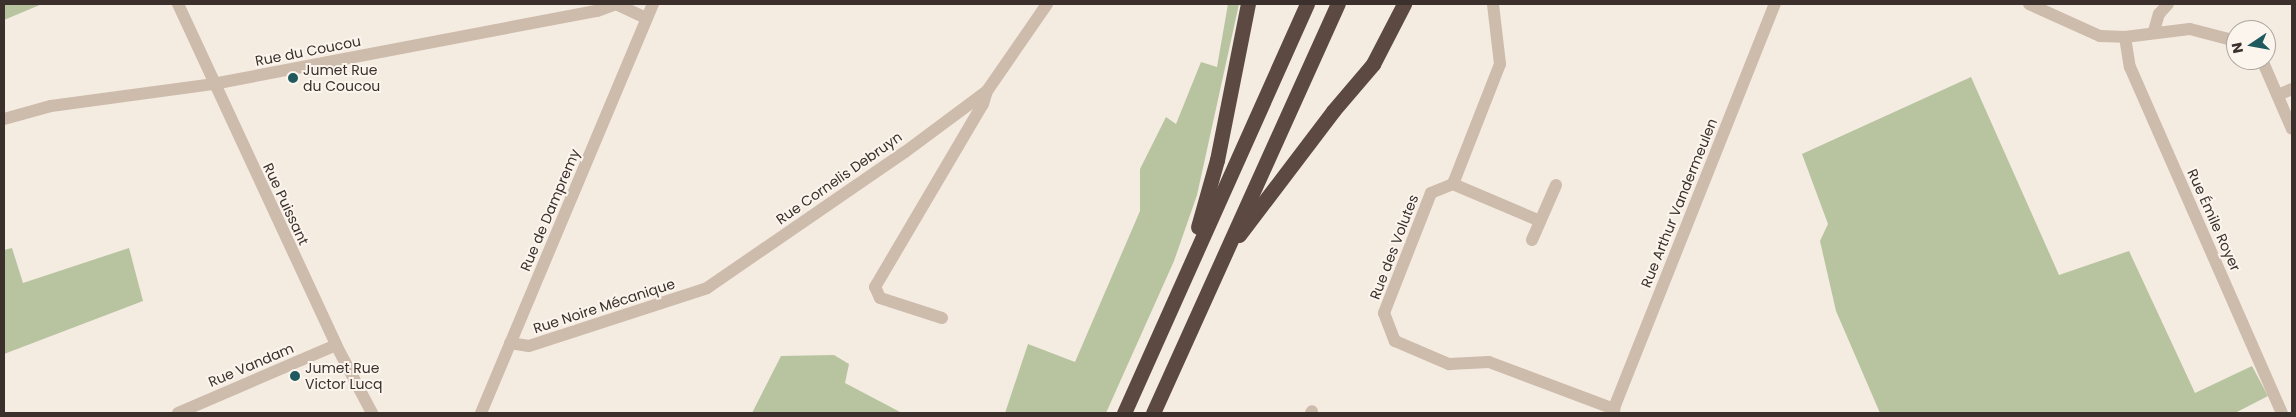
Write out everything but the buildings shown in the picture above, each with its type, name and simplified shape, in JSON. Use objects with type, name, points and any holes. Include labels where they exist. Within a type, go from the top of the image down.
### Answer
[{"type":"highway","points":[[1184,276],[1217,160],[1248,4]]},
{"type":"highway","points":[[1124,413],[1307,4]]},
{"type":"highway","points":[[1153,413],[1220,261],[1338,4]]},
{"type":"highway","points":[[1220,261],[1321,126],[1373,64],[1404,4]]},
{"type":"street","name":"Rue Puissant","points":[[178,4],[213,84],[336,345],[372,413]]},
{"type":"street","name":"Rue du Coucou","points":[[4,119],[51,106],[213,84],[597,11],[616,4],[646,18]]},
{"type":"street","name":"Rue de Dampremy","points":[[481,413],[653,4]]},
{"type":"street","name":"Rue Cornelis Debruyn","points":[[707,288],[905,152],[987,90],[1047,4]]},
{"type":"street","points":[[1493,4],[1500,64],[1453,184],[1540,221]]},
{"type":"street","name":"Rue Arthur Vandermeulen","points":[[1613,411],[1775,4]]},
{"type":"street","points":[[2029,4],[2100,36],[2125,37],[2154,31],[2190,28],[2226,37]]},
{"type":"street","points":[[2154,31],[2159,14],[2168,4]]},
{"type":"street","name":"Rue Émile Royer","points":[[2125,37],[2130,67],[2282,413]]},
{"type":"street","points":[[2267,70],[2292,129]]},
{"type":"street","points":[[2278,95],[2292,89]]},
{"type":"street","name":"Rue Cornelis Debruyn","points":[[942,318],[880,298],[875,287],[983,104],[987,90]]},
{"type":"street","name":"Rue des Volutes","points":[[1453,184],[1432,192],[1384,313],[1395,341],[1449,364],[1490,362],[1613,411]]},
{"type":"street","points":[[1532,240],[1556,185]]},
{"type":"street","name":"Rue Noire Mécanique","points":[[510,343],[529,346],[707,288]]},
{"type":"street","name":"Rue Vandam","points":[[178,413],[336,345]]},
{"type":"green space","points":[[4,4],[42,4],[4,20]]},
{"type":"green space","points":[[1228,4],[1239,4],[1197,195],[1174,261],[1106,413],[1005,413],[1028,344],[1075,362],[1140,211],[1140,169],[1166,117],[1176,124],[1201,62],[1217,67]]},
{"type":"green space","points":[[1971,77],[2059,275],[2129,251],[2195,393],[2252,366],[2268,396],[2235,413],[1880,413],[1836,311],[1820,241],[1828,224],[1802,154]]},
{"type":"green space","points":[[12,248],[23,283],[129,248],[143,301],[4,354],[4,250]]},
{"type":"green space","points":[[834,355],[849,364],[845,383],[902,413],[752,413],[781,356]]},
{"type":"place","name":"Jumet Rue du Coucou","points":[[293,78]]},
{"type":"place","name":"Jumet Rue Victor Lucq","points":[[295,376]]}]
